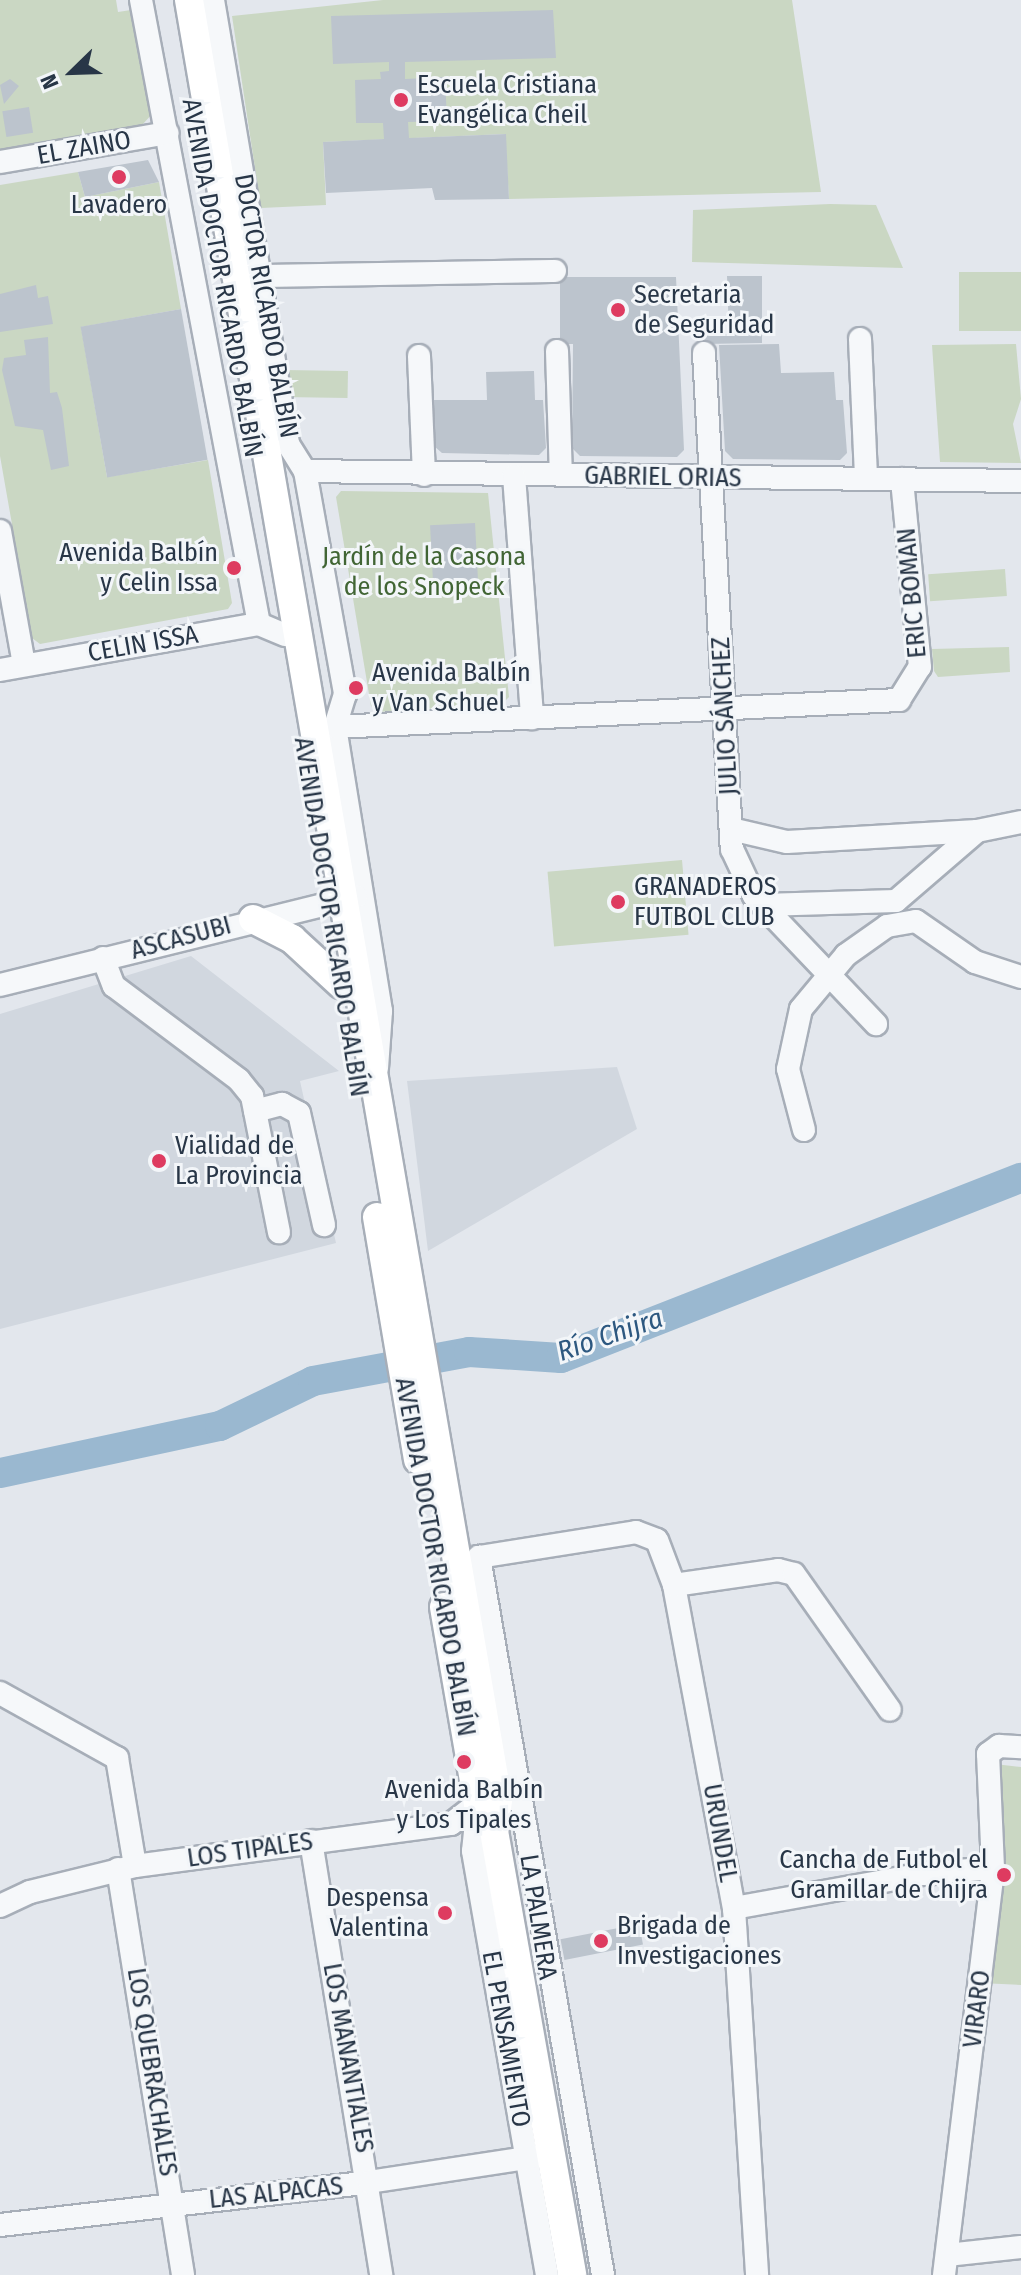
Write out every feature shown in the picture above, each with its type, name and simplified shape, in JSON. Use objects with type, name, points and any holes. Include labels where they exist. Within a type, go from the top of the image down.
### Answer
[{"type":"main road","name":"AVENIDA DOCTOR RICARDO BALBÍN","points":[[173,0],[285,635],[345,899],[341,984],[396,1278],[457,1559],[488,1802],[532,1966],[538,2155],[572,2275]]},
{"type":"main road","name":"AVENIDA DOCTOR RICARDO BALBÍN","points":[[189,0],[345,899],[373,1080],[396,1278]]},
{"type":"main road","points":[[253,919],[292,939],[341,984]]},
{"type":"street","points":[[141,0],[259,624],[285,635]]},
{"type":"street","name":"DOCTOR RICARDO BALBÍN","points":[[213,0],[288,444],[305,471],[345,694],[335,727],[345,899]]},
{"type":"street","name":"EL ZAINO","points":[[0,162],[168,133]]},
{"type":"street","points":[[261,276],[555,271]]},
{"type":"street","points":[[860,339],[866,479]]},
{"type":"street","points":[[557,351],[561,475]]},
{"type":"street","name":"JULIO SÁNCHEZ","points":[[704,353],[731,829],[740,877],[763,905],[796,934],[828,977],[876,1024]]},
{"type":"street","points":[[419,356],[424,475]]},
{"type":"street","name":"GABRIEL ORIAS","points":[[305,471],[1021,481]]},
{"type":"street","points":[[514,476],[532,718]]},
{"type":"street","name":"ERIC BOMAN","points":[[725,707],[899,700],[920,667],[902,479]]},
{"type":"street","points":[[0,531],[24,665]]},
{"type":"street","name":"CELIN ISSA","points":[[0,670],[259,624]]},
{"type":"street","points":[[335,727],[725,707]]},
{"type":"street","points":[[731,829],[787,842],[977,831],[1021,822]]},
{"type":"street","points":[[804,1130],[788,1069],[790,1043],[801,1009],[846,955],[902,910],[977,831]]},
{"type":"street","name":"ASCASUBI","points":[[0,985],[253,919],[345,899]]},
{"type":"street","points":[[763,905],[902,910],[975,962],[1021,977]]},
{"type":"street","points":[[103,958],[114,986],[239,1080],[255,1111],[279,1232]]},
{"type":"street","points":[[255,1111],[282,1104],[299,1113],[324,1225]]},
{"type":"street","name":"URUNDEL","points":[[457,1559],[636,1532],[657,1540],[674,1585],[734,1908],[757,2275]]},
{"type":"street","name":"LA PALMERA","points":[[457,1559],[532,1966],[603,2275]]},
{"type":"street","points":[[674,1585],[778,1570],[794,1574],[890,1710]]},
{"type":"street","name":"LOS QUEBRACHALES","points":[[0,1693],[117,1758],[127,1867],[183,2275]]},
{"type":"street","name":"VIRARO","points":[[946,2265],[993,1868],[988,1754],[1010,1746]]},
{"type":"street","name":"LOS TIPALES","points":[[0,1906],[127,1867],[451,1824],[488,1802]]},
{"type":"street","name":"EL PENSAMIENTO","points":[[488,1802],[473,1851],[538,2155],[547,2275]]},
{"type":"street","name":"LOS MANANTIALES","points":[[311,1841],[369,2182],[381,2275]]},
{"type":"street","points":[[734,1908],[923,1874],[993,1868]]},
{"type":"street","name":"LAS ALPACAS","points":[[0,2225],[369,2182],[538,2155]]},
{"type":"street","points":[[946,2265],[1021,2247]]},
{"type":"shaded area","name":"Vialidad de La Provincia","points":[[191,956],[339,1071],[300,1081],[336,1243],[0,1329],[0,1014]]},
{"type":"shaded area","points":[[617,1067],[637,1129],[428,1251],[407,1081]]},
{"type":"green space","points":[[0,0],[116,0],[118,12],[131,10],[153,113],[142,125],[0,150]]},
{"type":"green space","points":[[383,0],[792,0],[821,192],[509,199],[505,134],[323,142],[326,205],[261,208],[232,16]]},
{"type":"green space","points":[[78,172],[85,197],[159,182],[181,309],[81,327],[107,477],[208,460],[232,603],[228,609],[40,644],[32,638],[0,456],[0,185]]},
{"type":"green space","points":[[876,205],[903,268],[692,262],[693,210]]},
{"type":"green space","points":[[959,272],[1021,272],[1021,331],[959,331]]},
{"type":"green space","points":[[1016,344],[1021,399],[1013,424],[1021,463],[940,462],[932,345]]},
{"type":"green space","points":[[284,370],[348,371],[348,398],[284,397]]},
{"type":"green space","name":"Jardín de la Casona de los Snopeck","points":[[341,491],[488,493],[509,697],[502,704],[378,712],[371,706],[336,497]]},
{"type":"green space","points":[[1005,569],[1007,596],[930,601],[928,574]]},
{"type":"green space","points":[[1009,647],[1010,672],[938,677],[934,671],[932,649]]},
{"type":"green space","name":"GRANADEROS FUTBOL CLUB","points":[[682,860],[689,935],[554,946],[548,872]]},
{"type":"green space","name":"Cancha de Futbol el Gramillar de Chijra","points":[[995,1764],[1021,1767],[1021,1985],[980,1983]]},
{"type":"building","name":"Escuela Cristiana Evangélica Cheil","points":[[553,10],[556,58],[405,62],[405,79],[445,77],[447,121],[408,122],[409,138],[506,134],[509,199],[435,200],[432,188],[326,193],[323,142],[384,139],[383,123],[356,123],[355,80],[381,79],[380,72],[389,71],[389,62],[333,64],[331,16]]},
{"type":"building","points":[[10,79],[19,86],[4,104],[0,85]]},
{"type":"building","points":[[29,107],[33,133],[6,137],[2,111]]},
{"type":"building","name":"Lavadero","points":[[148,160],[159,182],[85,197],[78,172]]},
{"type":"building","points":[[727,276],[762,276],[762,343],[704,344],[704,334],[729,334]]},
{"type":"building","points":[[560,277],[676,277],[684,450],[677,457],[580,456],[572,448],[573,344],[560,344]]},
{"type":"building","points":[[36,285],[38,298],[48,296],[53,324],[0,332],[0,294]]},
{"type":"building","points":[[181,309],[208,460],[107,477],[81,327]]},
{"type":"building","points":[[48,337],[50,393],[57,392],[62,408],[69,466],[51,470],[43,430],[15,426],[2,370],[4,358],[26,355],[24,340]]},
{"type":"building","points":[[779,344],[781,373],[834,372],[836,400],[843,400],[847,453],[840,460],[733,459],[725,451],[719,345]]},
{"type":"building","points":[[534,371],[535,400],[543,400],[546,448],[539,455],[442,453],[434,446],[431,400],[487,400],[486,372]]},
{"type":"building","points":[[475,523],[478,587],[433,589],[430,525]]},
{"type":"building","name":"Brigada de Investigaciones","points":[[639,1924],[643,1945],[564,1960],[560,1939]]},
{"type":"waterway","name":"Río Chijra","points":[[0,1473],[220,1426],[313,1381],[469,1352],[561,1358],[1021,1178]]},
{"type":"place","name":"Escuela Cristiana Evangélica Cheil","points":[[401,100]]},
{"type":"place","name":"Lavadero","points":[[119,177]]},
{"type":"place","name":"Secretaria de Seguridad","points":[[618,310]]},
{"type":"place","name":"Avenida Balbín y Celin Issa","points":[[234,568]]},
{"type":"place","name":"Avenida Balbín y Van Schuel","points":[[356,688]]},
{"type":"place","name":"GRANADEROS FUTBOL CLUB","points":[[618,902]]},
{"type":"place","name":"Vialidad de La Provincia","points":[[159,1161]]},
{"type":"place","name":"Avenida Balbín y Los Tipales","points":[[464,1762]]},
{"type":"place","name":"Cancha de Futbol el Gramillar de Chijra","points":[[1004,1875]]},
{"type":"place","name":"Despensa Valentina","points":[[445,1913]]},
{"type":"place","name":"Brigada de Investigaciones","points":[[601,1941]]}]
